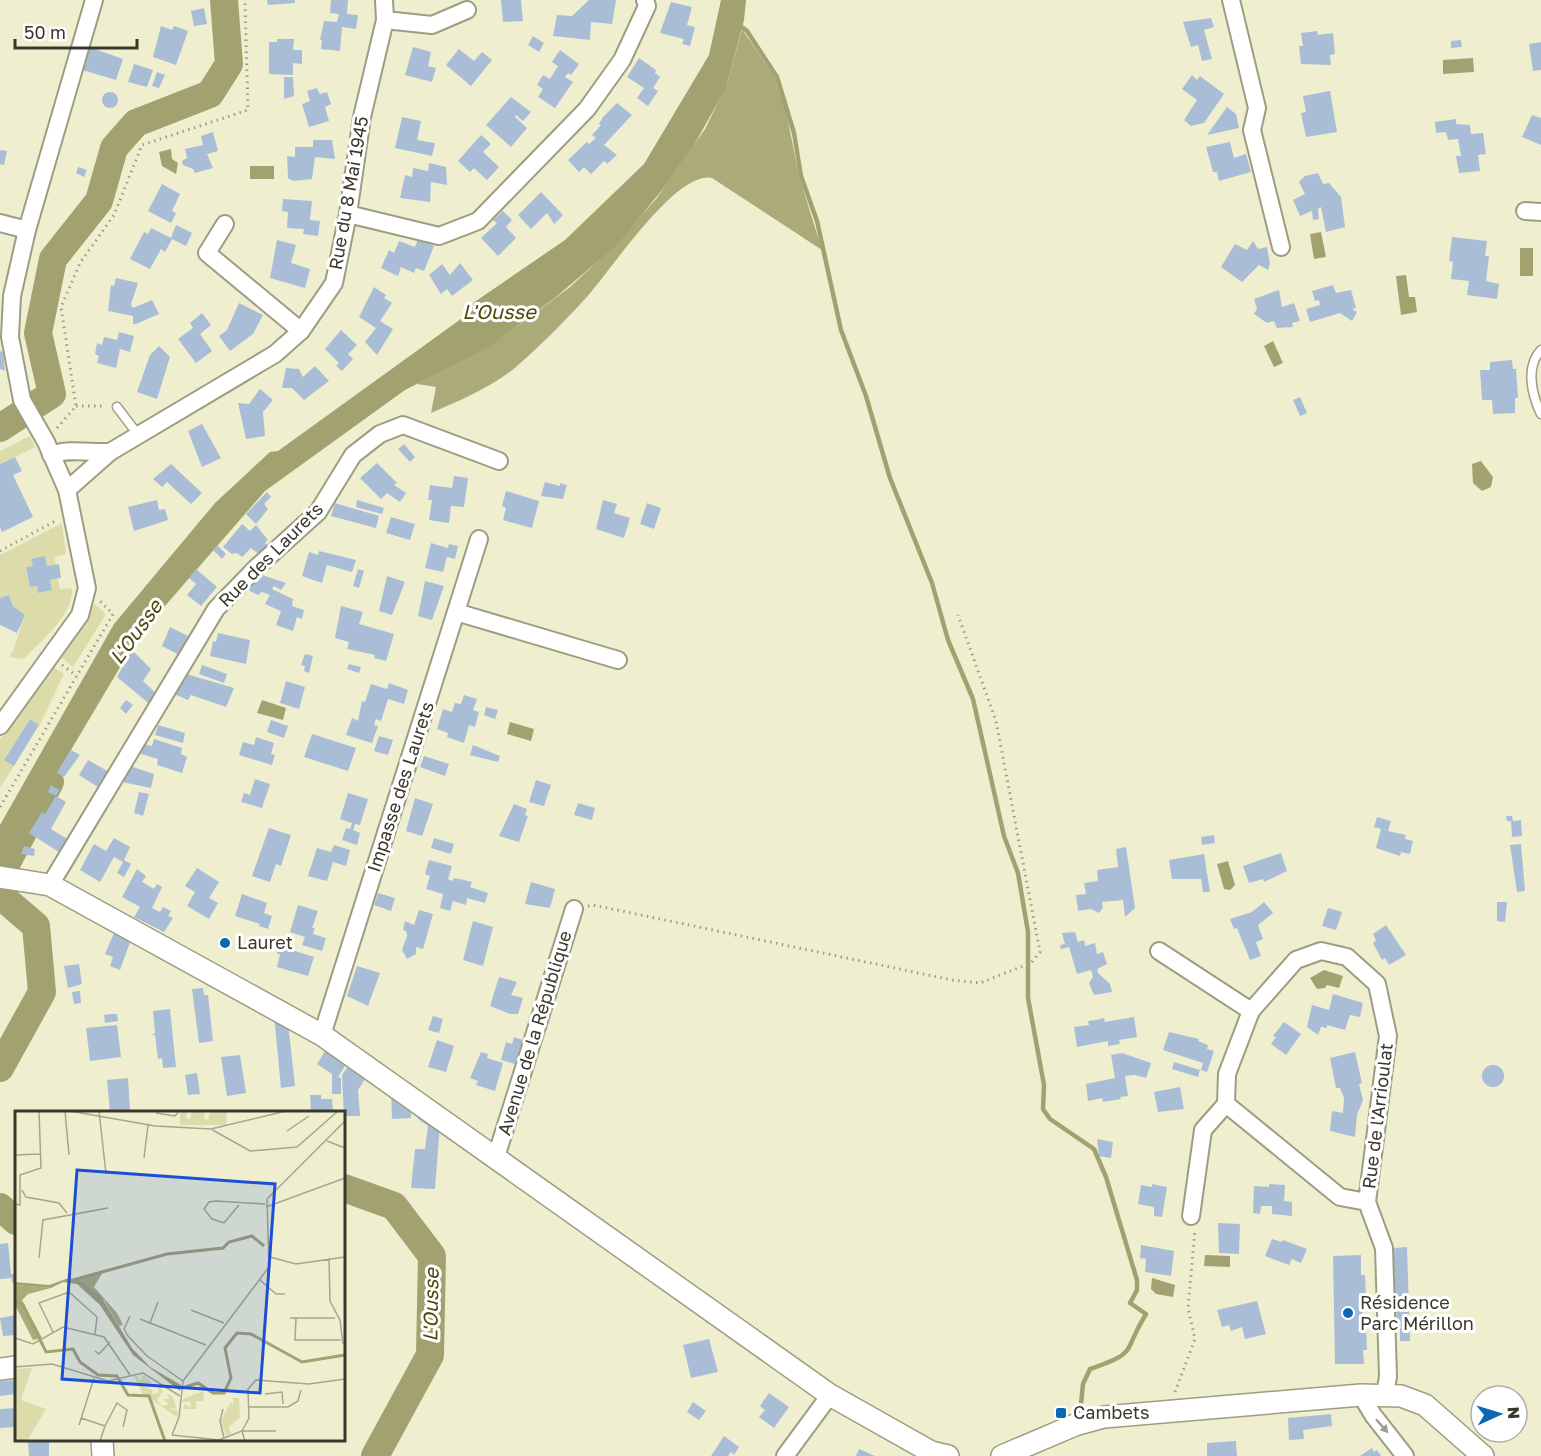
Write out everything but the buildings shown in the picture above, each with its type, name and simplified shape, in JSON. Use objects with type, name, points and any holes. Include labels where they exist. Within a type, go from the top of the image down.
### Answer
[{"type":"street","points":[[0,726],[80,615],[87,588],[67,490],[46,443],[25,406],[10,337],[12,296],[27,230],[94,0]]},
{"type":"street","name":"Rue du 8 Mai 1945","points":[[67,490],[110,452],[275,354],[301,331],[334,283],[348,214],[362,117],[385,20],[384,0]]},
{"type":"street","points":[[348,214],[439,236],[478,221],[587,109],[622,60],[647,6],[645,0]]},
{"type":"street","points":[[1231,0],[1257,108],[1252,129],[1281,248]]},
{"type":"street","points":[[385,20],[432,25],[467,9]]},
{"type":"street","points":[[0,223],[27,230]]},
{"type":"street","points":[[225,224],[207,254],[301,331]]},
{"type":"street","name":"Rue des Laurets","points":[[51,885],[216,609],[257,567],[318,512],[353,455],[380,434],[403,425],[500,461]]},
{"type":"street","name":"Rue du 8 Mai 1945","points":[[46,443],[62,450],[82,454],[110,452]]},
{"type":"street","name":"Impasse des Laurets","points":[[322,1035],[479,539]]},
{"type":"street","points":[[456,612],[618,660]]},
{"type":"street","points":[[0,877],[51,885],[322,1035],[830,1395],[931,1452],[948,1456]]},
{"type":"street","name":"Avenue de la République","points":[[496,1157],[574,909]]},
{"type":"street","points":[[1159,951],[1251,1011]]},
{"type":"street","name":"Rue de l'Arrioulat","points":[[1321,951],[1347,957],[1377,984],[1388,1036],[1366,1202],[1340,1197],[1226,1104],[1227,1074],[1251,1011],[1296,960],[1321,951]]},
{"type":"street","points":[[1191,1216],[1203,1130],[1226,1104]]},
{"type":"street","points":[[1366,1202],[1384,1248],[1388,1376],[1385,1396]]},
{"type":"street","points":[[0,1369],[15,1367]]},
{"type":"street","points":[[785,1456],[830,1395]]},
{"type":"street","points":[[1361,1395],[1372,1415],[1406,1456]]},
{"type":"street","points":[[1004,1456],[1075,1425],[1104,1417],[1361,1395],[1401,1396],[1425,1405],[1483,1456]]},
{"type":"street","points":[[102,1441],[104,1456]]},
{"type":"lane","points":[[1541,350],[1536,356],[1532,373],[1532,389],[1541,414]]},
{"type":"lane","points":[[117,407],[138,435]]},
{"type":"path","points":[[46,443],[75,406],[61,307],[80,263],[114,215],[142,145],[248,110],[245,0]]},
{"type":"path","points":[[75,406],[117,407]]},
{"type":"path","points":[[0,551],[60,519],[73,516]]},
{"type":"path","points":[[0,807],[113,614],[87,588]]},
{"type":"path","points":[[574,909],[593,905],[971,982],[980,983],[1030,963],[1040,952],[996,721],[958,615]]},
{"type":"path","points":[[1168,1410],[1196,1339],[1188,1308],[1195,1230],[1191,1216]]},
{"type":"shaded area","points":[[742,29],[774,76],[786,111],[799,176],[822,250],[712,178],[697,180],[680,190],[662,206],[584,300],[516,367],[486,387],[431,413],[436,387],[417,384],[500,338],[570,287],[614,246],[656,199],[705,129],[727,84]]},
{"type":"shaded area","points":[[30,436],[35,447],[0,464],[0,451]]},
{"type":"shaded area","points":[[62,523],[66,554],[54,557],[56,565],[47,566],[45,557],[32,559],[33,566],[26,567],[30,587],[37,586],[38,593],[51,590],[50,580],[58,579],[60,589],[72,588],[68,608],[55,627],[24,659],[9,657],[25,615],[13,606],[9,595],[0,598],[0,555]]},
{"type":"shaded area","points":[[94,604],[105,613],[105,616],[73,667],[61,657]]},
{"type":"shaded area","points":[[52,666],[64,674],[37,731],[39,725],[30,719],[4,759],[14,766],[0,788],[0,739]]},
{"type":"water","name":"L'Ousse","points":[[721,0],[746,0],[744,20],[726,88],[694,145],[666,185],[618,244],[556,297],[490,346],[405,390],[265,491],[138,637],[24,829],[18,870],[0,868],[0,825],[114,624],[215,503],[270,452],[278,451],[472,311],[473,303],[565,240],[644,164],[709,55]]},
{"type":"water","points":[[1473,58],[1474,72],[1443,74],[1443,60]]},
{"type":"water","points":[[171,149],[172,159],[178,163],[176,174],[162,166],[159,152]]},
{"type":"water","points":[[250,166],[274,166],[274,179],[250,179]]},
{"type":"water","points":[[1321,232],[1326,257],[1314,259],[1310,234]]},
{"type":"water","points":[[1520,248],[1533,248],[1533,276],[1520,276]]},
{"type":"water","points":[[1406,275],[1409,297],[1415,297],[1417,312],[1401,315],[1396,276]]},
{"type":"water","points":[[1273,341],[1283,363],[1274,367],[1264,346]]},
{"type":"water","points":[[1481,461],[1493,477],[1491,487],[1482,491],[1473,483],[1472,464]]},
{"type":"water","points":[[262,700],[286,708],[283,720],[257,713]]},
{"type":"water","points":[[510,722],[534,729],[531,741],[507,734]]},
{"type":"water","points":[[1228,861],[1235,885],[1230,890],[1224,889],[1217,864]]},
{"type":"water","points":[[1324,970],[1343,976],[1339,988],[1327,985],[1325,988],[1317,989],[1310,978]]},
{"type":"water","points":[[1205,1255],[1230,1256],[1230,1267],[1204,1266]]},
{"type":"water","points":[[1152,1278],[1175,1285],[1173,1297],[1156,1294],[1151,1289]]},
{"type":"waterway","points":[[0,428],[52,394],[38,333],[53,259],[99,201],[114,148],[136,123],[210,94],[229,64],[224,0]]},
{"type":"waterway","points":[[738,24],[747,31],[777,77],[794,133],[801,176],[817,221],[841,330],[866,396],[890,478],[932,583],[948,640],[973,699],[1004,836],[1018,873],[1028,932],[1028,998],[1044,1085],[1043,1109],[1050,1119],[1094,1149],[1106,1177],[1137,1280],[1137,1290],[1130,1303],[1146,1314],[1128,1349],[1123,1354],[1090,1369],[1083,1384],[1081,1404]]},
{"type":"waterway","name":"L'Ousse","points":[[5,866],[50,782]]},
{"type":"waterway","name":"L'Ousse","points":[[0,887],[2,897],[36,926],[42,992],[0,1068]]},
{"type":"waterway","name":"L'Ousse","points":[[345,1188],[394,1206],[432,1256],[430,1355],[375,1456]]},
{"type":"waterway","name":"L'Ousse","points":[[0,1207],[15,1220]]},
{"type":"place","name":"Lauret","points":[[225,943]]},
{"type":"place","name":"Résidence Parc Mérillon","points":[[1348,1313]]},
{"type":"place","name":"Cambets","points":[[1061,1413]]}]
